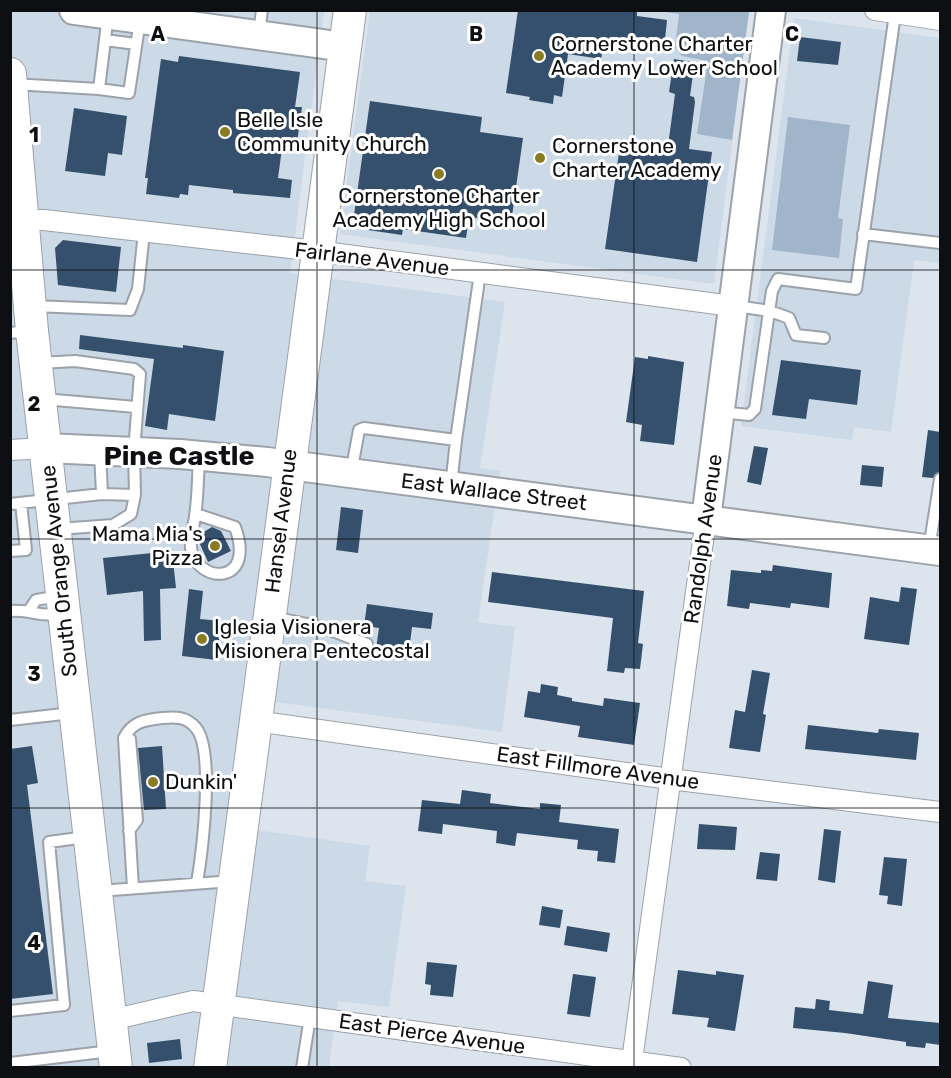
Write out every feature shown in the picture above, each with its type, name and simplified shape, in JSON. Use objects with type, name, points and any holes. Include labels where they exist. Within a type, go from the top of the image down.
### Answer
[{"type":"main road","name":"Hansel Avenue","points":[[210,1068],[350,10]]},
{"type":"main road","name":"South Orange Avenue","points":[[11,90],[24,323],[36,363],[114,1046]]},
{"type":"street","points":[[74,10],[107,27],[138,32],[260,23],[345,47]]},
{"type":"street","name":"Randolph Avenue","points":[[632,1064],[706,519],[771,10]]},
{"type":"street","points":[[885,12],[940,20]]},
{"type":"street","name":"Fairlane Avenue","points":[[17,220],[317,251],[732,306]]},
{"type":"street","points":[[10,450],[45,448]]},
{"type":"street","name":"East Wallace Street","points":[[45,448],[199,456],[289,465],[935,550]]},
{"type":"street","name":"East Fillmore Avenue","points":[[255,722],[670,779],[940,812]]},
{"type":"street","name":"East Pierce Avenue","points":[[114,1046],[193,1001],[632,1064],[681,1068]]},
{"type":"lane","points":[[720,412],[749,415],[757,401],[772,291],[778,279],[856,288],[885,12]]},
{"type":"lane","points":[[99,89],[107,27]]},
{"type":"lane","points":[[11,90],[99,89],[129,93],[138,32]]},
{"type":"lane","points":[[24,323],[130,310],[138,289],[144,232]]},
{"type":"lane","points":[[863,234],[940,243]]},
{"type":"lane","points":[[451,486],[480,273]]},
{"type":"lane","points":[[732,306],[770,311],[789,318],[796,334],[824,338]]},
{"type":"lane","points":[[10,551],[26,550],[16,504],[53,514],[113,525],[131,514],[135,495],[134,452],[140,374],[134,369],[75,361],[36,363]]},
{"type":"lane","points":[[40,399],[65,399],[136,407]]},
{"type":"lane","points":[[351,473],[356,436],[359,430],[364,428],[456,440]]},
{"type":"lane","points":[[100,450],[102,494]]},
{"type":"lane","points":[[196,514],[235,527],[242,546],[235,568],[225,574],[216,575],[195,560],[191,548],[196,514],[199,456]]},
{"type":"lane","points":[[935,550],[940,479]]},
{"type":"lane","points":[[53,514],[102,494],[135,495]]},
{"type":"lane","points":[[10,611],[30,609],[41,616],[47,616],[57,614],[63,604],[53,597],[45,597],[36,600],[30,609]]},
{"type":"lane","points":[[269,616],[322,627],[367,644]]},
{"type":"lane","points":[[10,720],[76,713]]},
{"type":"lane","points":[[133,888],[123,755],[124,738],[129,728],[136,723],[180,717],[198,729],[203,746],[207,813],[197,883]]},
{"type":"lane","points":[[10,1011],[64,1005],[49,842],[90,836]]},
{"type":"lane","points":[[96,892],[234,881]]},
{"type":"lane","points":[[302,1068],[310,1017]]},
{"type":"lane","points":[[10,1063],[114,1046]]},
{"type":"shaded area","name":"Cornerstone Charter Academy","points":[[735,10],[749,12],[714,284],[340,234],[370,11]]},
{"type":"shaded area","points":[[10,11],[324,11],[290,273],[505,302],[480,468],[500,471],[478,622],[515,627],[502,732],[260,700],[242,828],[370,846],[365,881],[406,886],[389,1007],[338,1001],[329,1067],[11,1067]]},
{"type":"shaded area","points":[[659,11],[749,12],[732,140],[697,134],[708,61],[682,56],[675,48],[679,14]]},
{"type":"shaded area","name":"Cornerstone Charter Academy","points":[[794,18],[940,38],[940,263],[914,260],[891,432],[854,427],[852,440],[741,426]]},
{"type":"shaded area","points":[[788,117],[850,125],[838,218],[843,219],[839,258],[772,250]]},
{"type":"building","name":"Cornerstone Charter Academy Lower School","points":[[518,10],[637,10],[637,16],[667,20],[665,40],[636,37],[635,45],[604,42],[601,59],[568,54],[562,97],[554,95],[553,104],[529,100],[530,97],[506,93]]},
{"type":"building","points":[[800,37],[841,42],[838,65],[797,61]]},
{"type":"building","name":"Belle Isle Community Church","points":[[179,56],[300,72],[295,107],[302,107],[297,143],[283,141],[278,178],[292,180],[290,198],[233,193],[233,190],[189,185],[188,195],[180,194],[179,198],[146,194],[148,178],[145,178],[161,59],[178,62]]},
{"type":"building","points":[[674,59],[692,62],[691,67],[694,67],[690,96],[694,97],[695,102],[689,149],[712,152],[697,262],[605,249],[621,139],[668,146],[675,94],[669,92]]},
{"type":"building","name":"Cornerstone Charter Academy High School","points":[[370,101],[482,117],[480,132],[523,138],[511,223],[469,217],[466,238],[403,229],[402,235],[368,230],[370,217],[354,215]]},
{"type":"building","points":[[74,108],[127,116],[122,155],[108,153],[105,176],[65,171]]},
{"type":"building","points":[[63,240],[121,247],[116,292],[58,285],[55,248]]},
{"type":"building","points":[[80,335],[224,351],[215,421],[169,414],[167,430],[145,426],[154,359],[79,349]]},
{"type":"building","points":[[648,356],[684,362],[674,445],[640,441],[642,425],[626,422],[635,357],[648,359]]},
{"type":"building","points":[[781,360],[861,370],[857,405],[809,399],[806,419],[772,415]]},
{"type":"building","points":[[928,430],[940,432],[940,472],[933,478],[922,477]]},
{"type":"building","points":[[754,446],[768,448],[761,485],[747,482]]},
{"type":"building","points":[[862,465],[884,467],[882,487],[860,485]]},
{"type":"building","points":[[341,507],[363,510],[358,553],[336,550]]},
{"type":"building","name":"Mama Mia's Pizza","points":[[212,527],[221,531],[231,551],[208,562],[199,542],[202,533]]},
{"type":"building","points":[[172,551],[176,588],[160,589],[161,640],[144,641],[143,591],[107,595],[103,558]]},
{"type":"building","points":[[773,565],[832,573],[829,608],[791,603],[790,608],[750,603],[749,609],[727,606],[731,570],[761,573],[761,570],[772,571]]},
{"type":"building","points":[[492,572],[644,591],[638,643],[643,644],[640,669],[625,668],[624,673],[607,671],[613,618],[488,602]]},
{"type":"building","points":[[901,587],[917,589],[909,645],[864,639],[870,597],[899,602]]},
{"type":"building","name":"Iglesia Visionera Misionera Pentecostal","points":[[189,589],[203,591],[200,619],[221,621],[217,660],[182,656]]},
{"type":"building","points":[[367,604],[433,613],[431,629],[412,627],[408,660],[375,656],[379,628],[364,626]]},
{"type":"building","points":[[752,670],[770,673],[760,752],[729,748],[735,710],[745,712]]},
{"type":"building","points":[[541,684],[558,687],[557,695],[572,698],[572,701],[603,706],[604,698],[640,703],[634,745],[578,737],[580,726],[524,717],[528,691],[540,693]]},
{"type":"building","points":[[808,725],[878,733],[879,729],[919,733],[916,760],[805,749]]},
{"type":"building","points":[[32,746],[38,783],[27,785],[53,994],[10,999],[10,749]]},
{"type":"building","points":[[162,746],[166,809],[144,810],[138,748]]},
{"type":"building","points":[[462,790],[491,794],[490,803],[540,809],[540,803],[561,805],[559,822],[619,829],[615,863],[597,861],[598,851],[577,849],[578,840],[517,833],[515,846],[496,843],[497,831],[443,824],[442,834],[418,831],[422,800],[460,804]]},
{"type":"building","points":[[699,824],[737,827],[735,850],[697,849]]},
{"type":"building","points":[[824,829],[841,831],[835,883],[818,880]]},
{"type":"building","points":[[760,852],[780,854],[777,881],[756,879]]},
{"type":"building","points":[[884,857],[907,859],[902,906],[887,904],[888,896],[879,895]]},
{"type":"building","points":[[542,906],[563,910],[560,928],[539,925]]},
{"type":"building","points":[[567,926],[610,933],[607,952],[564,945]]},
{"type":"building","points":[[427,962],[457,965],[453,997],[430,995],[431,985],[425,984]]},
{"type":"building","points":[[678,970],[716,975],[716,971],[744,975],[735,1031],[707,1027],[709,1018],[672,1014]]},
{"type":"building","points":[[573,974],[596,977],[590,1017],[567,1014]]},
{"type":"building","points":[[868,981],[893,985],[888,1018],[940,1023],[940,1045],[926,1043],[925,1048],[906,1046],[906,1042],[793,1028],[795,1007],[815,1009],[816,999],[830,1001],[829,1010],[863,1014]]},
{"type":"building","points":[[180,1039],[182,1059],[149,1063],[147,1043]]},
{"type":"place","name":"Cornerstone Charter Academy Lower School","points":[[539,56]]},
{"type":"place","name":"Belle Isle Community Church","points":[[225,132]]},
{"type":"place","name":"Cornerstone Charter Academy","points":[[540,158]]},
{"type":"place","name":"Cornerstone Charter Academy High School","points":[[439,174]]},
{"type":"place","name":"Mama Mia's Pizza","points":[[215,546]]},
{"type":"place","name":"Iglesia Visionera Misionera Pentecostal","points":[[202,639]]},
{"type":"place","name":"Dunkin'","points":[[153,782]]},
{"type":"district","name":"Pine Castle","points":[[179,456]]}]
